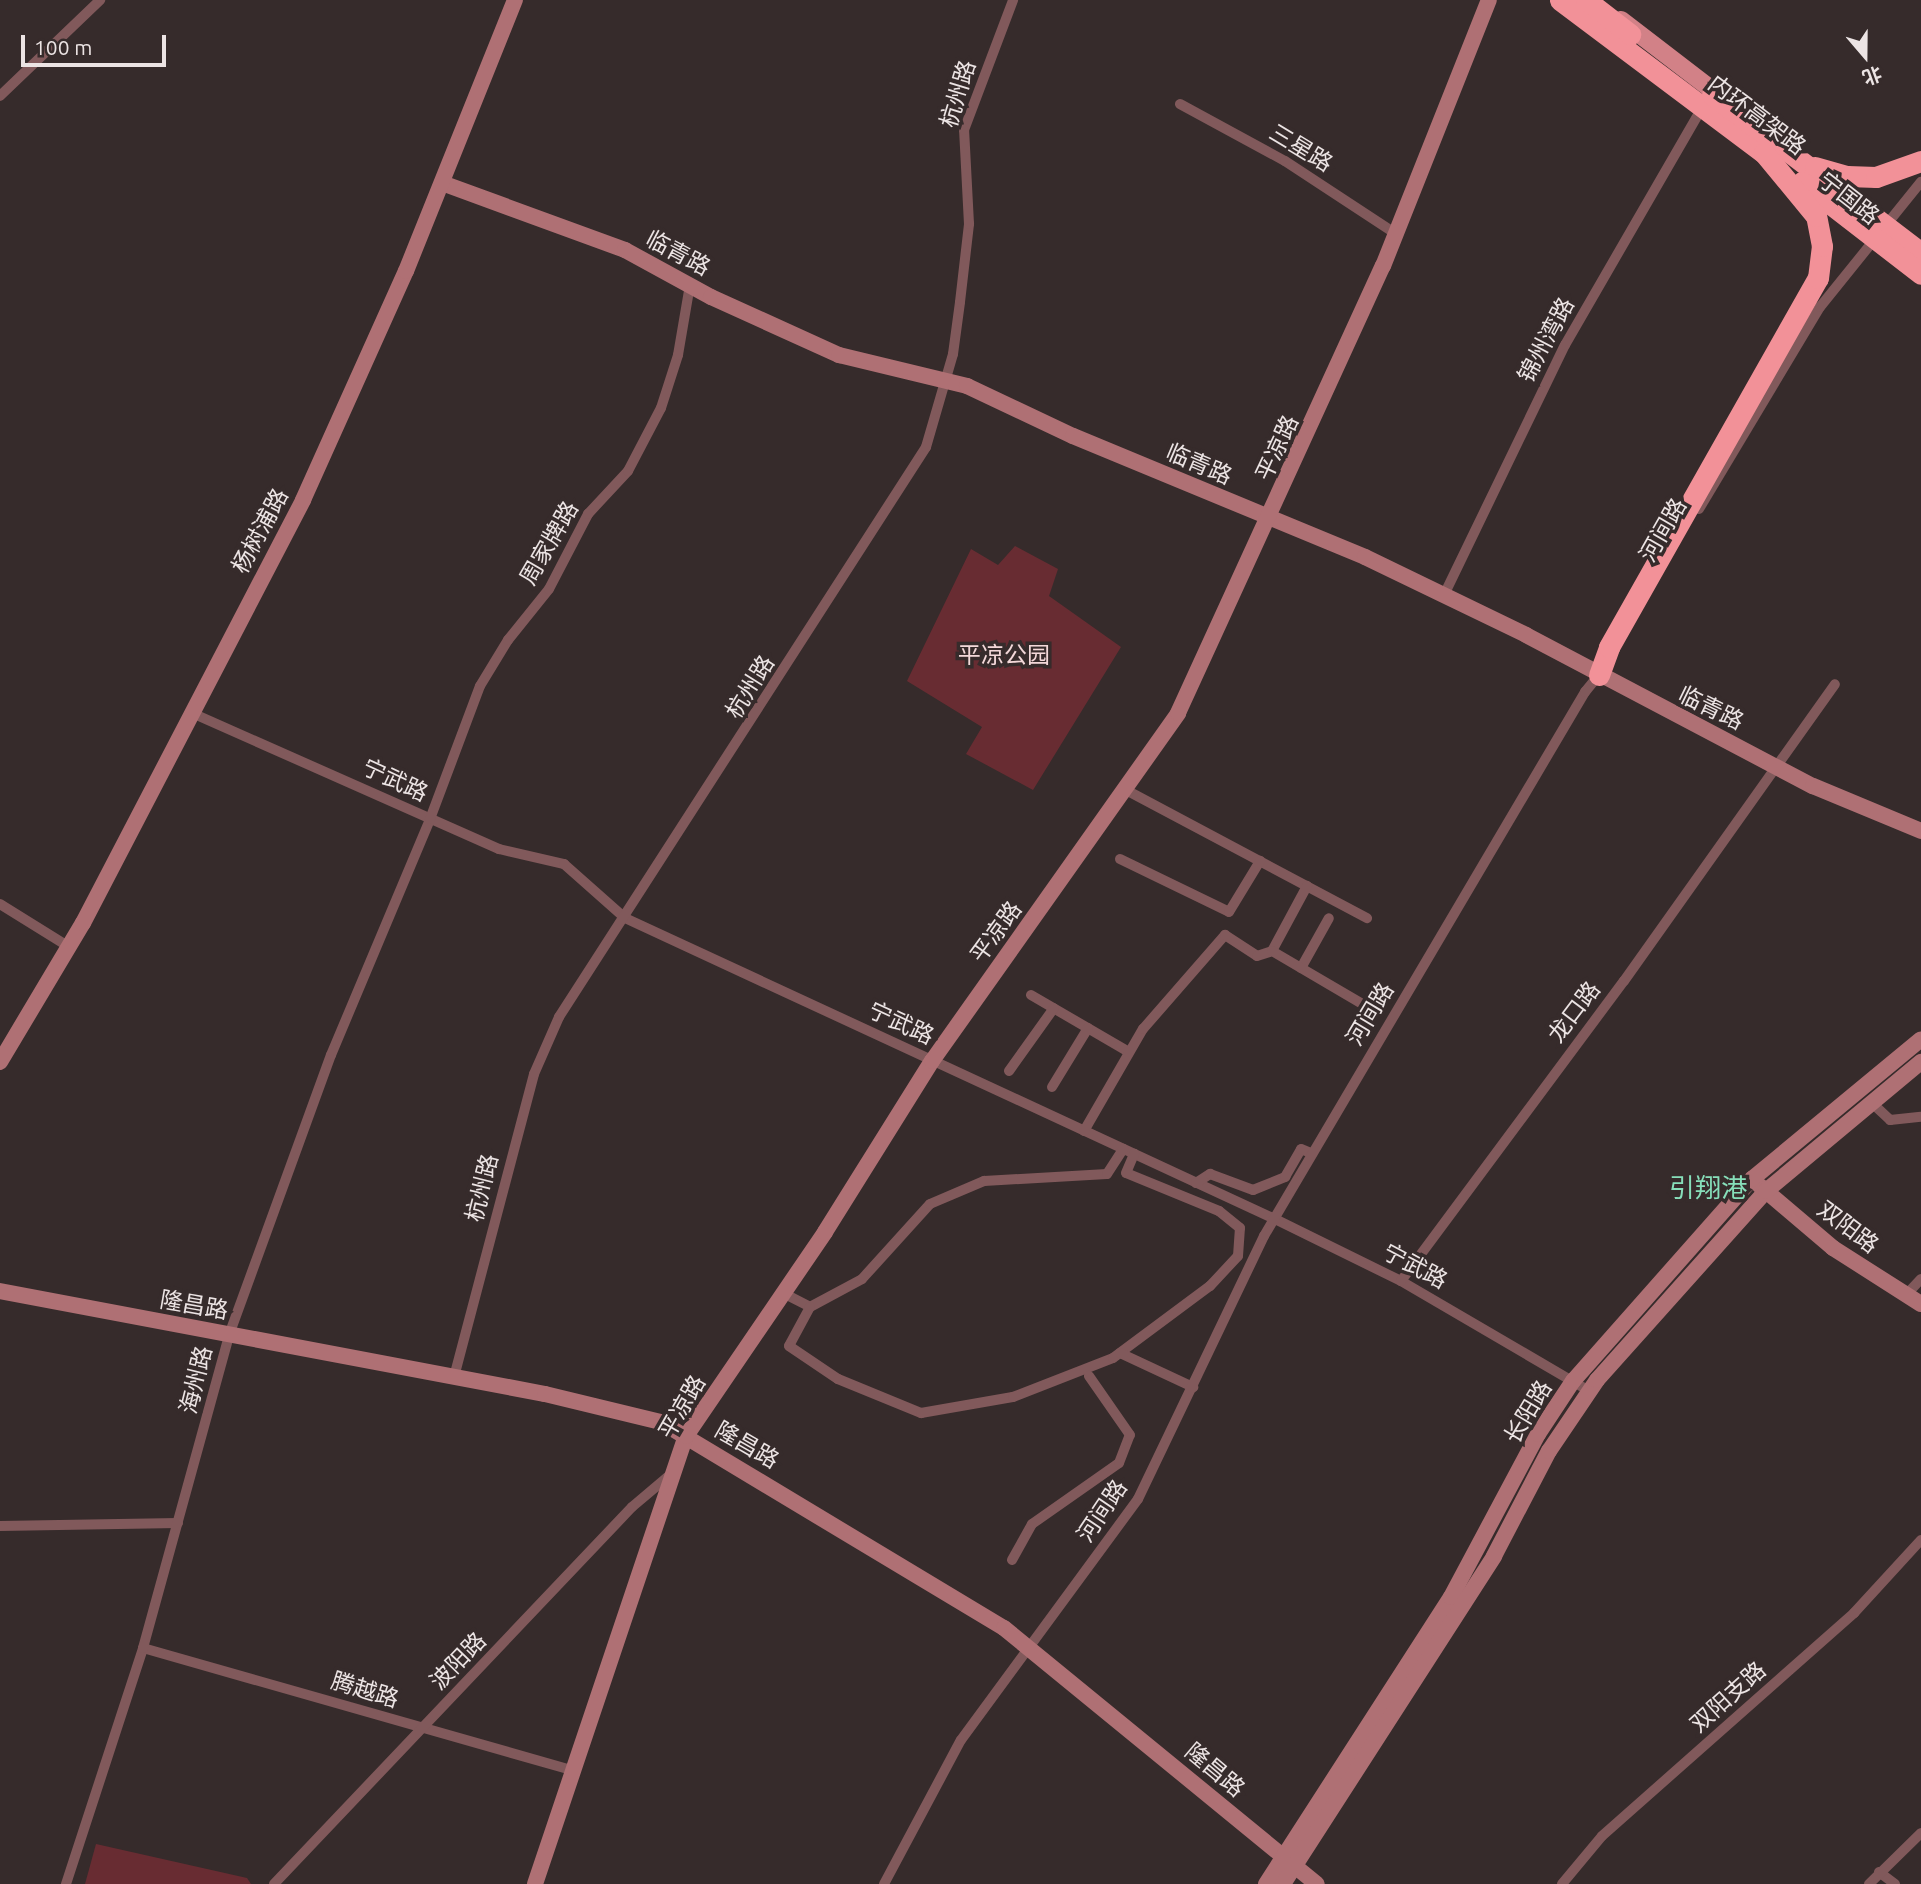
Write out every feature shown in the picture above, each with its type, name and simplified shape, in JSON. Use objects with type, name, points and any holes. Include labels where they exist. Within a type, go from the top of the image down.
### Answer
[{"type":"highway","name":"内环高架路","points":[[1560,0],[1921,274]]},
{"type":"highway","name":"内环高架路","points":[[1586,0],[1921,253]]},
{"type":"highway","points":[[1789,152],[1825,171],[1861,177],[1888,175],[1921,161]]},
{"type":"highway","points":[[1600,675],[1609,647],[1818,278],[1822,246],[1816,216],[1764,153]]},
{"type":"main road","name":"杨树浦路","points":[[0,1062],[69,947],[303,500],[442,183],[514,0]]},
{"type":"main road","name":"平凉路","points":[[535,1884],[686,1436],[783,1293],[932,1061],[1178,713],[1396,234],[1489,0]]},
{"type":"main road","name":"宁国路","points":[[1546,0],[1921,283]]},
{"type":"main road","name":"宁国路","points":[[1596,0],[1921,244]]},
{"type":"main road","name":"临青路","points":[[442,183],[625,250],[690,285],[839,355],[876,367],[944,377],[1444,594],[1813,786],[1921,831]]},
{"type":"main road","name":"长阳路","points":[[1283,1884],[1288,1860],[1451,1597],[1538,1434],[1573,1381],[1752,1179],[1921,1039]]},
{"type":"main road","name":"长阳路","points":[[1266,1884],[1288,1860],[1494,1556],[1549,1451],[1589,1391],[1766,1191],[1921,1062]]},
{"type":"main road","name":"双阳路","points":[[1752,1179],[1833,1248],[1921,1304]]},
{"type":"main road","name":"隆昌路","points":[[0,1291],[454,1377],[653,1419],[980,1611],[1029,1647],[1317,1884]]},
{"type":"street","points":[[0,96],[100,0]]},
{"type":"street","name":"杭州路","points":[[454,1377],[534,1074],[559,1017],[926,447],[944,377],[953,354],[969,224],[964,130],[1013,0]]},
{"type":"street","name":"三星路","points":[[1180,104],[1285,161],[1396,234]]},
{"type":"street","name":"锦州湾路","points":[[1444,594],[1565,345],[1699,113]]},
{"type":"street","name":"河间路","points":[[884,1884],[961,1740],[1138,1499],[1275,1219],[1311,1153],[1585,692],[1600,675],[1780,368],[1820,307],[1921,182]]},
{"type":"street","name":"周家牌路","points":[[430,819],[480,686],[508,640],[549,589],[588,514],[628,471],[661,408],[678,355],[690,285]]},
{"type":"street","name":"龙口路","points":[[1401,1281],[1778,766],[1835,684]]},
{"type":"street","name":"宁武路","points":[[192,713],[499,849],[564,864],[625,918],[1275,1219],[1401,1281],[1589,1391]]},
{"type":"street","points":[[1126,790],[1367,918]]},
{"type":"street","name":"海州路","points":[[66,1884],[143,1648],[229,1335],[336,1043],[430,819]]},
{"type":"street","points":[[1120,859],[1229,912],[1259,861]]},
{"type":"street","points":[[1084,1131],[1143,1028],[1225,934],[1257,956],[1272,951],[1307,886]]},
{"type":"street","points":[[0,904],[69,947]]},
{"type":"street","points":[[1301,968],[1329,918]]},
{"type":"street","points":[[1272,951],[1370,1008]]},
{"type":"street","points":[[1031,995],[1129,1052]]},
{"type":"street","points":[[1009,1071],[1054,1008]]},
{"type":"street","points":[[1052,1087],[1088,1028]]},
{"type":"street","points":[[1872,1103],[1890,1120],[1921,1117]]},
{"type":"street","points":[[1122,1149],[1107,1174],[984,1181],[930,1204],[862,1279],[810,1307],[789,1346],[838,1379],[921,1413],[1013,1397],[1120,1353],[1210,1286],[1238,1256],[1240,1227],[1219,1211],[1125,1173],[1134,1154]]},
{"type":"street","points":[[1196,1183],[1210,1174],[1253,1190],[1285,1177],[1301,1149],[1311,1153]]},
{"type":"street","points":[[1906,1295],[1921,1279]]},
{"type":"street","points":[[783,1293],[810,1307]]},
{"type":"street","points":[[1120,1353],[1193,1387]]},
{"type":"street","points":[[1012,1560],[1032,1524],[1119,1463],[1130,1435],[1089,1376]]},
{"type":"street","name":"波阳路","points":[[274,1884],[632,1507],[675,1469]]},
{"type":"street","points":[[0,1527],[178,1523]]},
{"type":"street","name":"双阳支路","points":[[1562,1884],[1602,1836],[1854,1613],[1921,1540]]},
{"type":"street","name":"腾越路","points":[[143,1648],[575,1771]]},
{"type":"street","points":[[1869,1884],[1921,1833]]},
{"type":"street","points":[[1879,1872],[1895,1884]]},
{"type":"green space","name":"平凉公园","points":[[1015,546],[1058,569],[1049,596],[1121,647],[1033,790],[966,754],[982,727],[907,681],[971,549],[998,565]]},
{"type":"green space","points":[[96,1844],[247,1878],[251,1884],[85,1884]]},
{"type":"district","name":"引翔港","points":[[1708,1188]]}]
